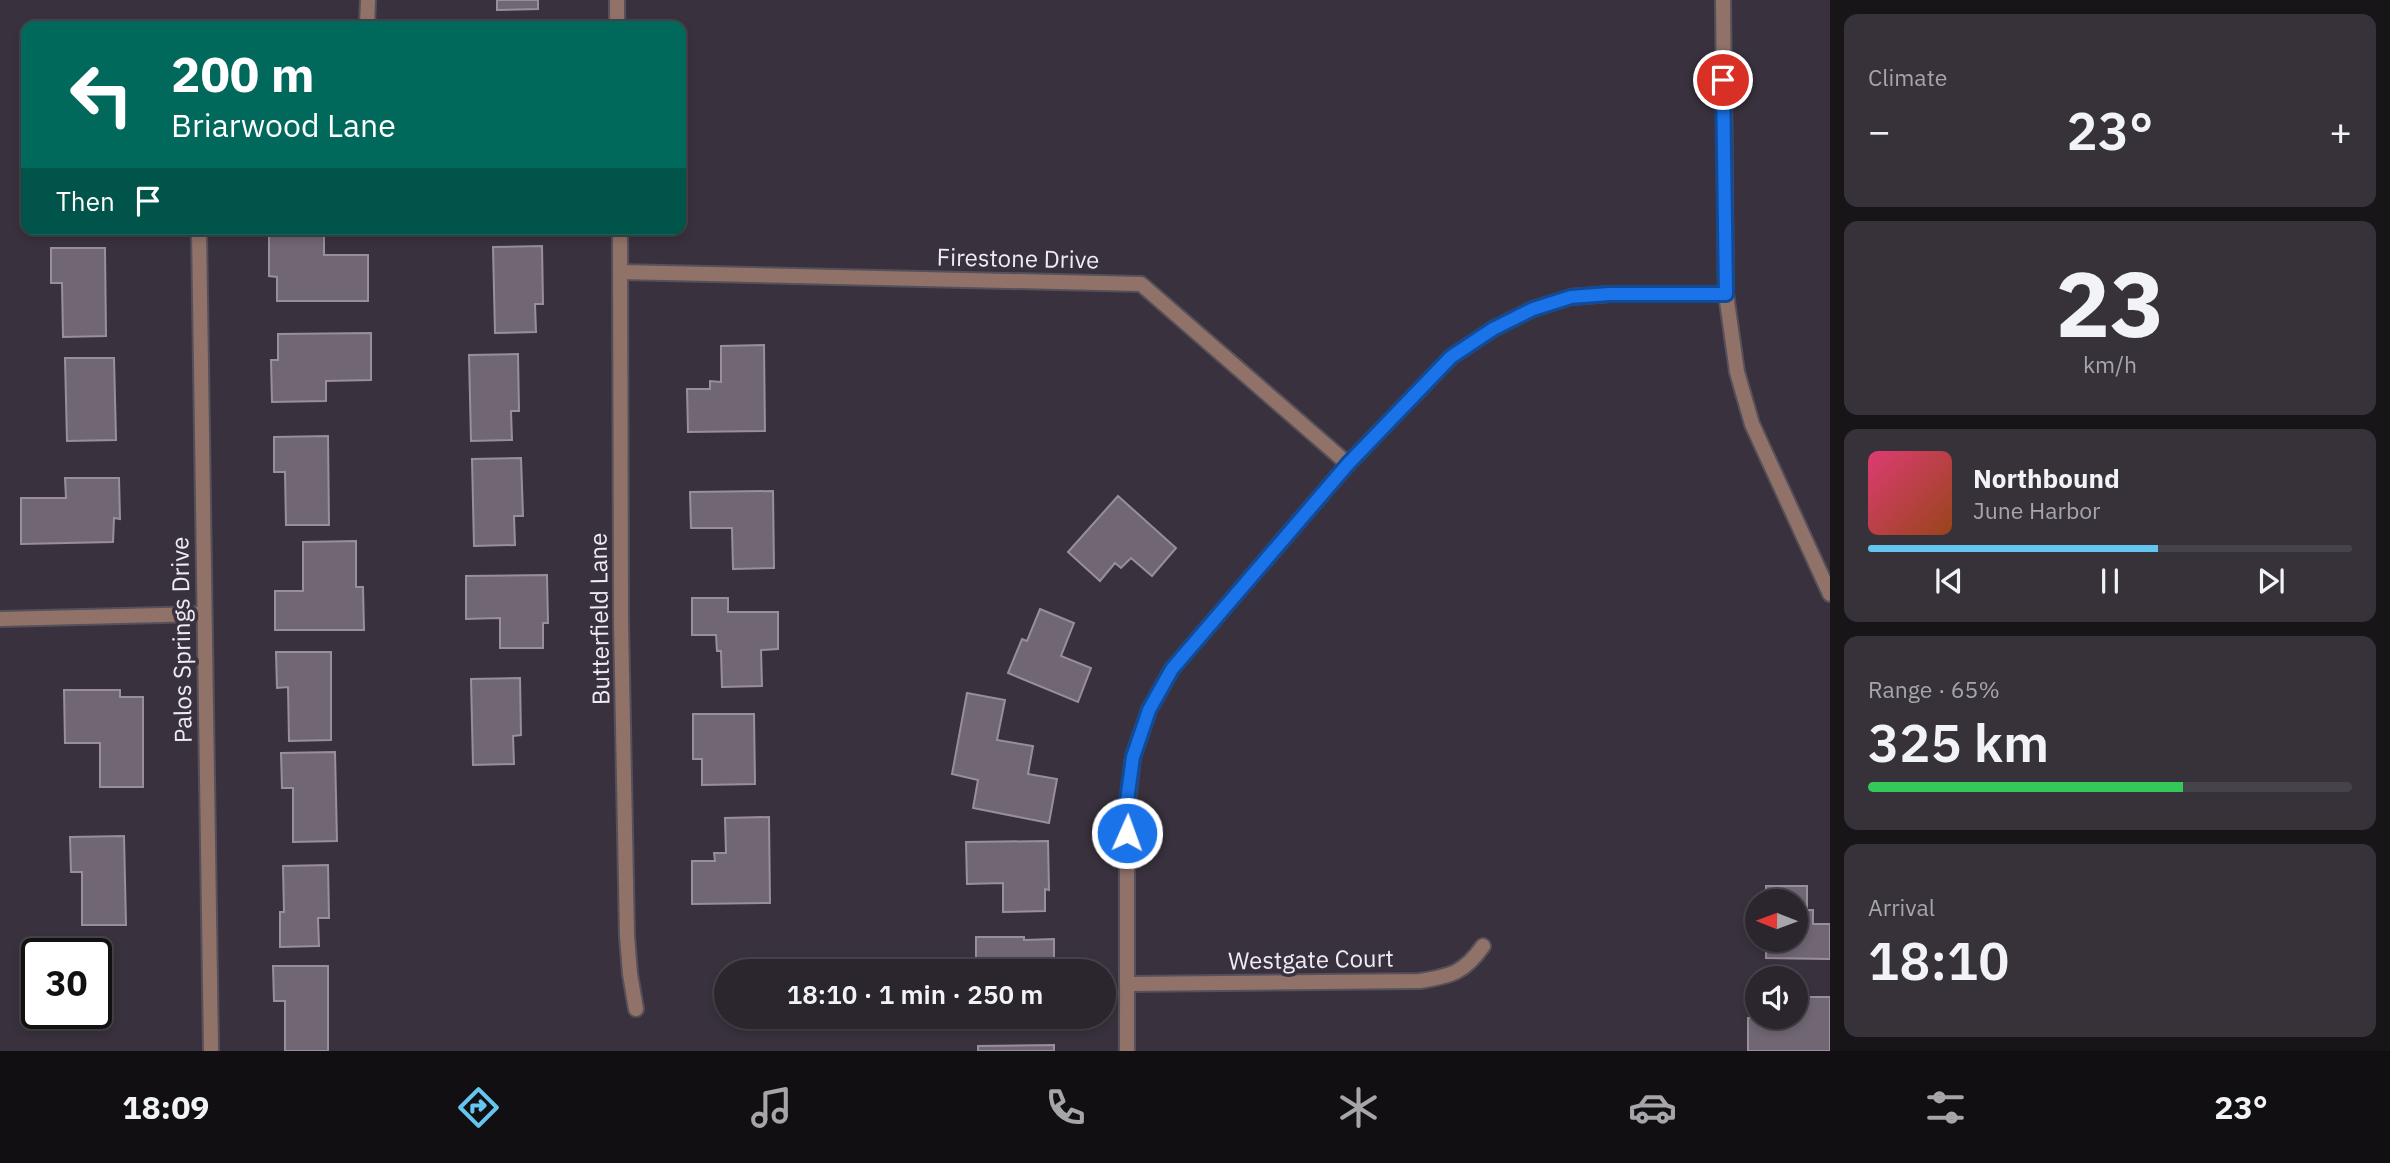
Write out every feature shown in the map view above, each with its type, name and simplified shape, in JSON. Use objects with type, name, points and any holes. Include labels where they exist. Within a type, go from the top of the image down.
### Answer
[{"type":"street","points":[[367,21],[368,0]]},
{"type":"street","points":[[617,0],[617,21]]},
{"type":"street","points":[[1723,0],[1726,294],[1737,372],[1752,424],[1830,594]]},
{"type":"street","name":"Palos Springs Drive","points":[[199,235],[211,1051]]},
{"type":"street","name":"Butterfield Lane","points":[[620,235],[621,622],[626,922],[636,1009]]},
{"type":"street","name":"Firestone Drive","points":[[620,272],[1141,284],[1348,464]]},
{"type":"street","points":[[1127,1051],[1126,808],[1133,757],[1149,710],[1172,669],[1348,464],[1451,357],[1493,329],[1533,309],[1571,297],[1609,294],[1726,294]]},
{"type":"street","points":[[0,619],[203,614]]},
{"type":"street","name":"Westgate Court","points":[[1127,984],[1420,981],[1462,970],[1483,946]]},
{"type":"building","points":[[497,0],[538,0],[538,9],[497,10]]},
{"type":"building","points":[[269,235],[324,235],[324,255],[368,255],[368,301],[277,301],[277,277],[269,276]]},
{"type":"building","points":[[542,246],[543,304],[535,304],[536,332],[495,333],[493,247]]},
{"type":"building","points":[[51,248],[105,248],[106,336],[63,337],[62,283],[51,283]]},
{"type":"building","points":[[371,333],[371,380],[326,381],[326,401],[272,402],[271,360],[278,360],[278,334]]},
{"type":"building","points":[[764,345],[765,431],[688,432],[687,389],[710,389],[710,381],[721,382],[721,346]]},
{"type":"building","points":[[518,354],[519,411],[511,411],[512,440],[471,441],[469,355]]},
{"type":"building","points":[[65,358],[114,358],[116,440],[67,441]]},
{"type":"building","points":[[328,436],[329,525],[286,525],[285,472],[274,472],[274,437]]},
{"type":"building","points":[[521,458],[523,516],[514,516],[515,545],[474,546],[472,459]]},
{"type":"building","points":[[65,478],[119,478],[120,519],[114,518],[113,542],[21,544],[21,498],[66,498]]},
{"type":"building","points":[[773,491],[774,568],[733,569],[732,528],[691,528],[690,492]]},
{"type":"building","points":[[1118,496],[1176,548],[1152,576],[1131,558],[1121,568],[1115,563],[1100,581],[1068,552]]},
{"type":"building","points":[[356,541],[356,587],[363,587],[364,630],[275,630],[275,591],[303,591],[303,542]]},
{"type":"building","points":[[547,575],[548,623],[543,623],[543,648],[500,648],[500,618],[466,619],[466,576]]},
{"type":"building","points":[[692,598],[728,598],[728,612],[778,612],[778,649],[761,650],[762,686],[722,687],[721,651],[717,651],[716,635],[692,635]]},
{"type":"building","points":[[1040,609],[1074,623],[1061,656],[1091,668],[1078,702],[1008,673],[1022,639],[1027,641]]},
{"type":"building","points":[[276,652],[331,652],[331,740],[289,741],[288,687],[277,688]]},
{"type":"building","points":[[520,678],[521,735],[513,736],[514,764],[473,765],[471,679]]},
{"type":"building","points":[[64,690],[120,690],[120,697],[143,697],[143,787],[100,787],[100,743],[65,743]]},
{"type":"building","points":[[967,693],[1005,700],[997,740],[1033,746],[1028,774],[1057,779],[1049,823],[973,808],[978,780],[952,774]]},
{"type":"building","points":[[693,714],[754,714],[755,784],[702,785],[702,759],[693,759]]},
{"type":"building","points":[[335,752],[337,841],[293,842],[293,788],[282,788],[281,753]]},
{"type":"building","points":[[769,817],[770,903],[692,904],[692,861],[715,861],[714,853],[726,853],[725,818]]},
{"type":"building","points":[[124,836],[126,925],[82,925],[82,872],[71,872],[70,837]]},
{"type":"building","points":[[1048,841],[1049,890],[1045,889],[1045,911],[1003,912],[1003,883],[967,884],[966,842]]},
{"type":"building","points":[[328,865],[329,918],[318,918],[319,946],[280,947],[280,912],[284,912],[283,866]]},
{"type":"building","points":[[1766,886],[1807,886],[1807,889],[1766,889]]},
{"type":"building","points":[[1808,910],[1813,910],[1813,924],[1830,924],[1830,959],[1766,958],[1766,952],[1808,952]]},
{"type":"building","points":[[976,937],[1054,939],[1054,959],[976,959]]},
{"type":"building","points":[[273,966],[328,966],[328,1051],[285,1051],[285,1001],[274,1001]]},
{"type":"building","points":[[1808,997],[1830,997],[1830,1051],[1748,1051],[1748,1029],[1808,1029]]},
{"type":"building","points":[[1054,1045],[1054,1051],[978,1051],[978,1046]]},
{"type":"route","points":[[1127,833],[1126,808],[1133,757],[1149,710],[1172,669],[1348,464],[1451,357],[1493,329],[1533,309],[1571,297],[1609,294],[1726,294],[1723,80]]}]
